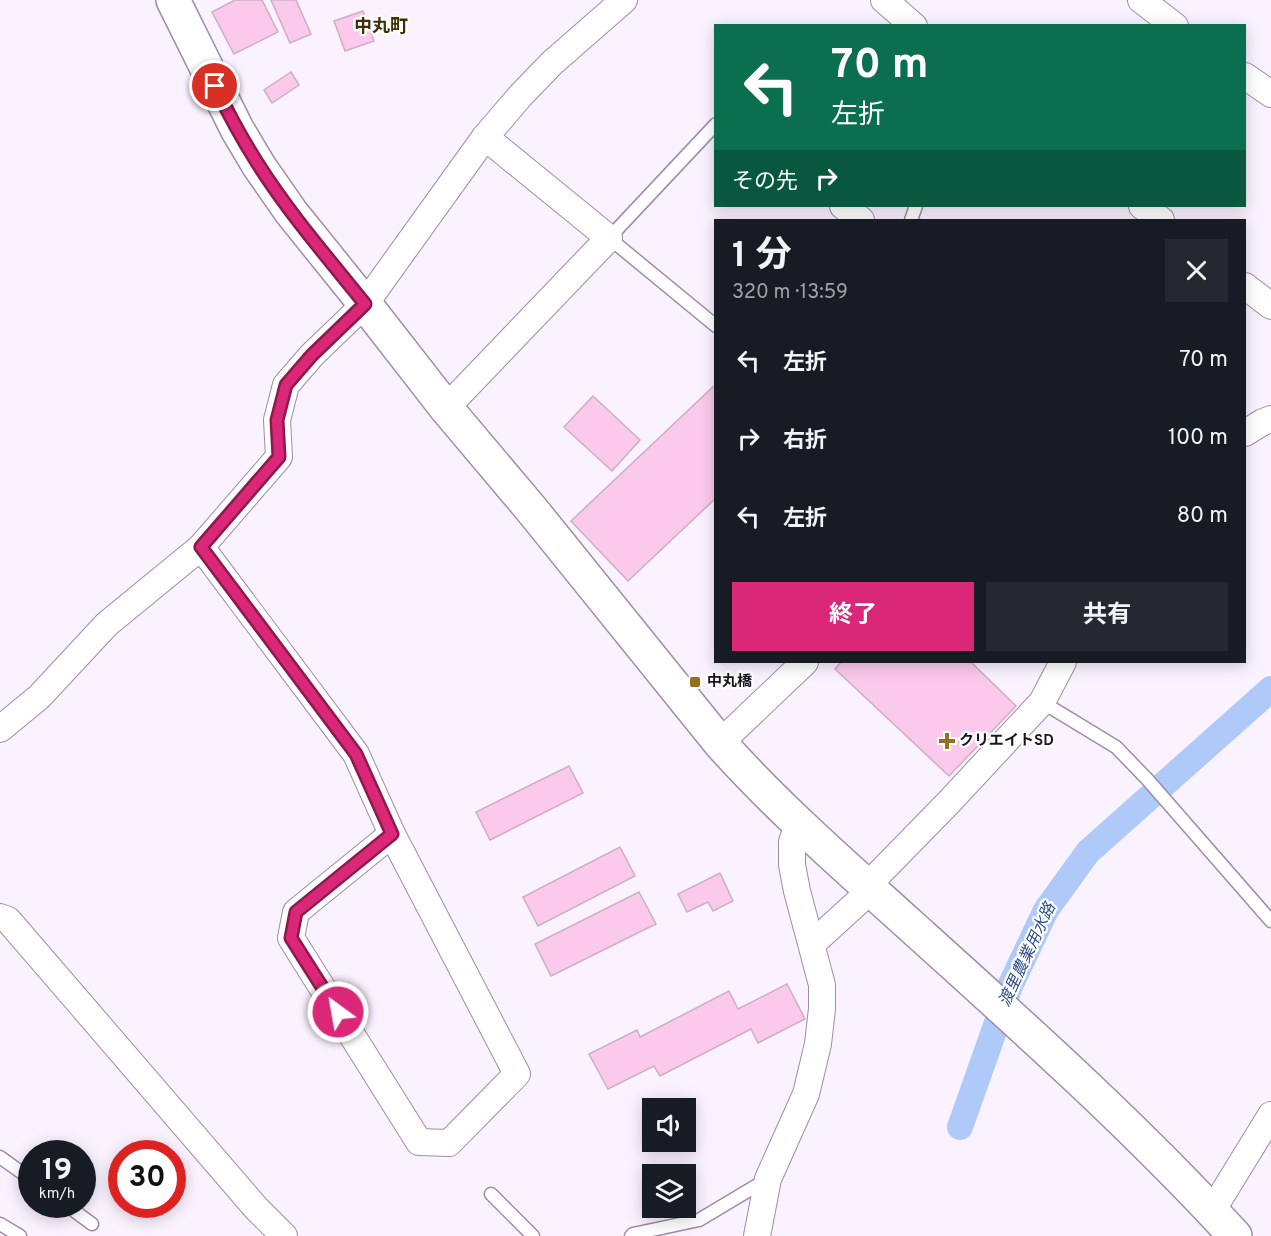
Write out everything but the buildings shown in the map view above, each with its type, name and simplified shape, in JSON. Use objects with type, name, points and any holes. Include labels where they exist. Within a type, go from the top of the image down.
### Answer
[{"type":"street","points":[[173,0],[237,129],[291,212],[446,408],[532,510],[720,743],[751,778],[798,824],[1009,1014],[1173,1171],[1234,1236]]},
{"type":"street","points":[[0,729],[39,697],[107,624],[201,547],[279,457],[277,420],[286,385],[312,355],[365,304],[485,136],[552,63],[624,0]]},
{"type":"street","points":[[884,0],[912,24]]},
{"type":"street","points":[[1141,0],[1172,24]]},
{"type":"street","points":[[1246,77],[1271,94]]},
{"type":"street","points":[[446,408],[609,238],[485,136]]},
{"type":"street","points":[[844,207],[860,219]]},
{"type":"street","points":[[1143,207],[1160,219]]},
{"type":"street","points":[[1246,287],[1271,306]]},
{"type":"street","points":[[1246,432],[1271,419]]},
{"type":"street","points":[[201,547],[356,754],[392,834],[517,1074],[449,1143],[419,1142],[291,938],[296,912],[392,834]]},
{"type":"street","points":[[720,743],[804,663]]},
{"type":"street","points":[[812,944],[859,902],[867,886],[1042,702],[1057,664]]},
{"type":"street","points":[[757,1236],[768,1179],[806,1094],[818,1044],[822,1009],[822,985],[792,865],[792,842],[798,824]]},
{"type":"street","points":[[0,917],[8,920],[256,1208],[282,1235]]},
{"type":"street","points":[[1212,1211],[1271,1115]]},
{"type":"lane","points":[[714,126],[609,238],[714,324]]},
{"type":"lane","points":[[1042,702],[1116,747],[1147,779],[1271,921]]},
{"type":"lane","points":[[0,1157],[18,1170]]},
{"type":"lane","points":[[631,1236],[699,1220],[768,1179]]},
{"type":"lane","points":[[491,1194],[534,1236]]},
{"type":"lane","points":[[84,1218],[92,1224]]},
{"type":"lane","points":[[0,1224],[20,1236]]},
{"type":"waterway","name":"渡里農業用水路","points":[[960,1127],[1010,986],[1046,910],[1088,852],[1271,689]]},
{"type":"place","name":"中丸橋","points":[[695,682]]},
{"type":"place","name":"クリエイトSD","points":[[947,741]]},
{"type":"district","name":"中丸町","points":[[381,27]]},
{"type":"route","points":[[215,86],[259,166],[291,212],[365,304],[312,355],[286,385],[277,420],[279,457],[201,547],[356,754],[392,834],[296,912],[291,938],[338,1012]]}]
